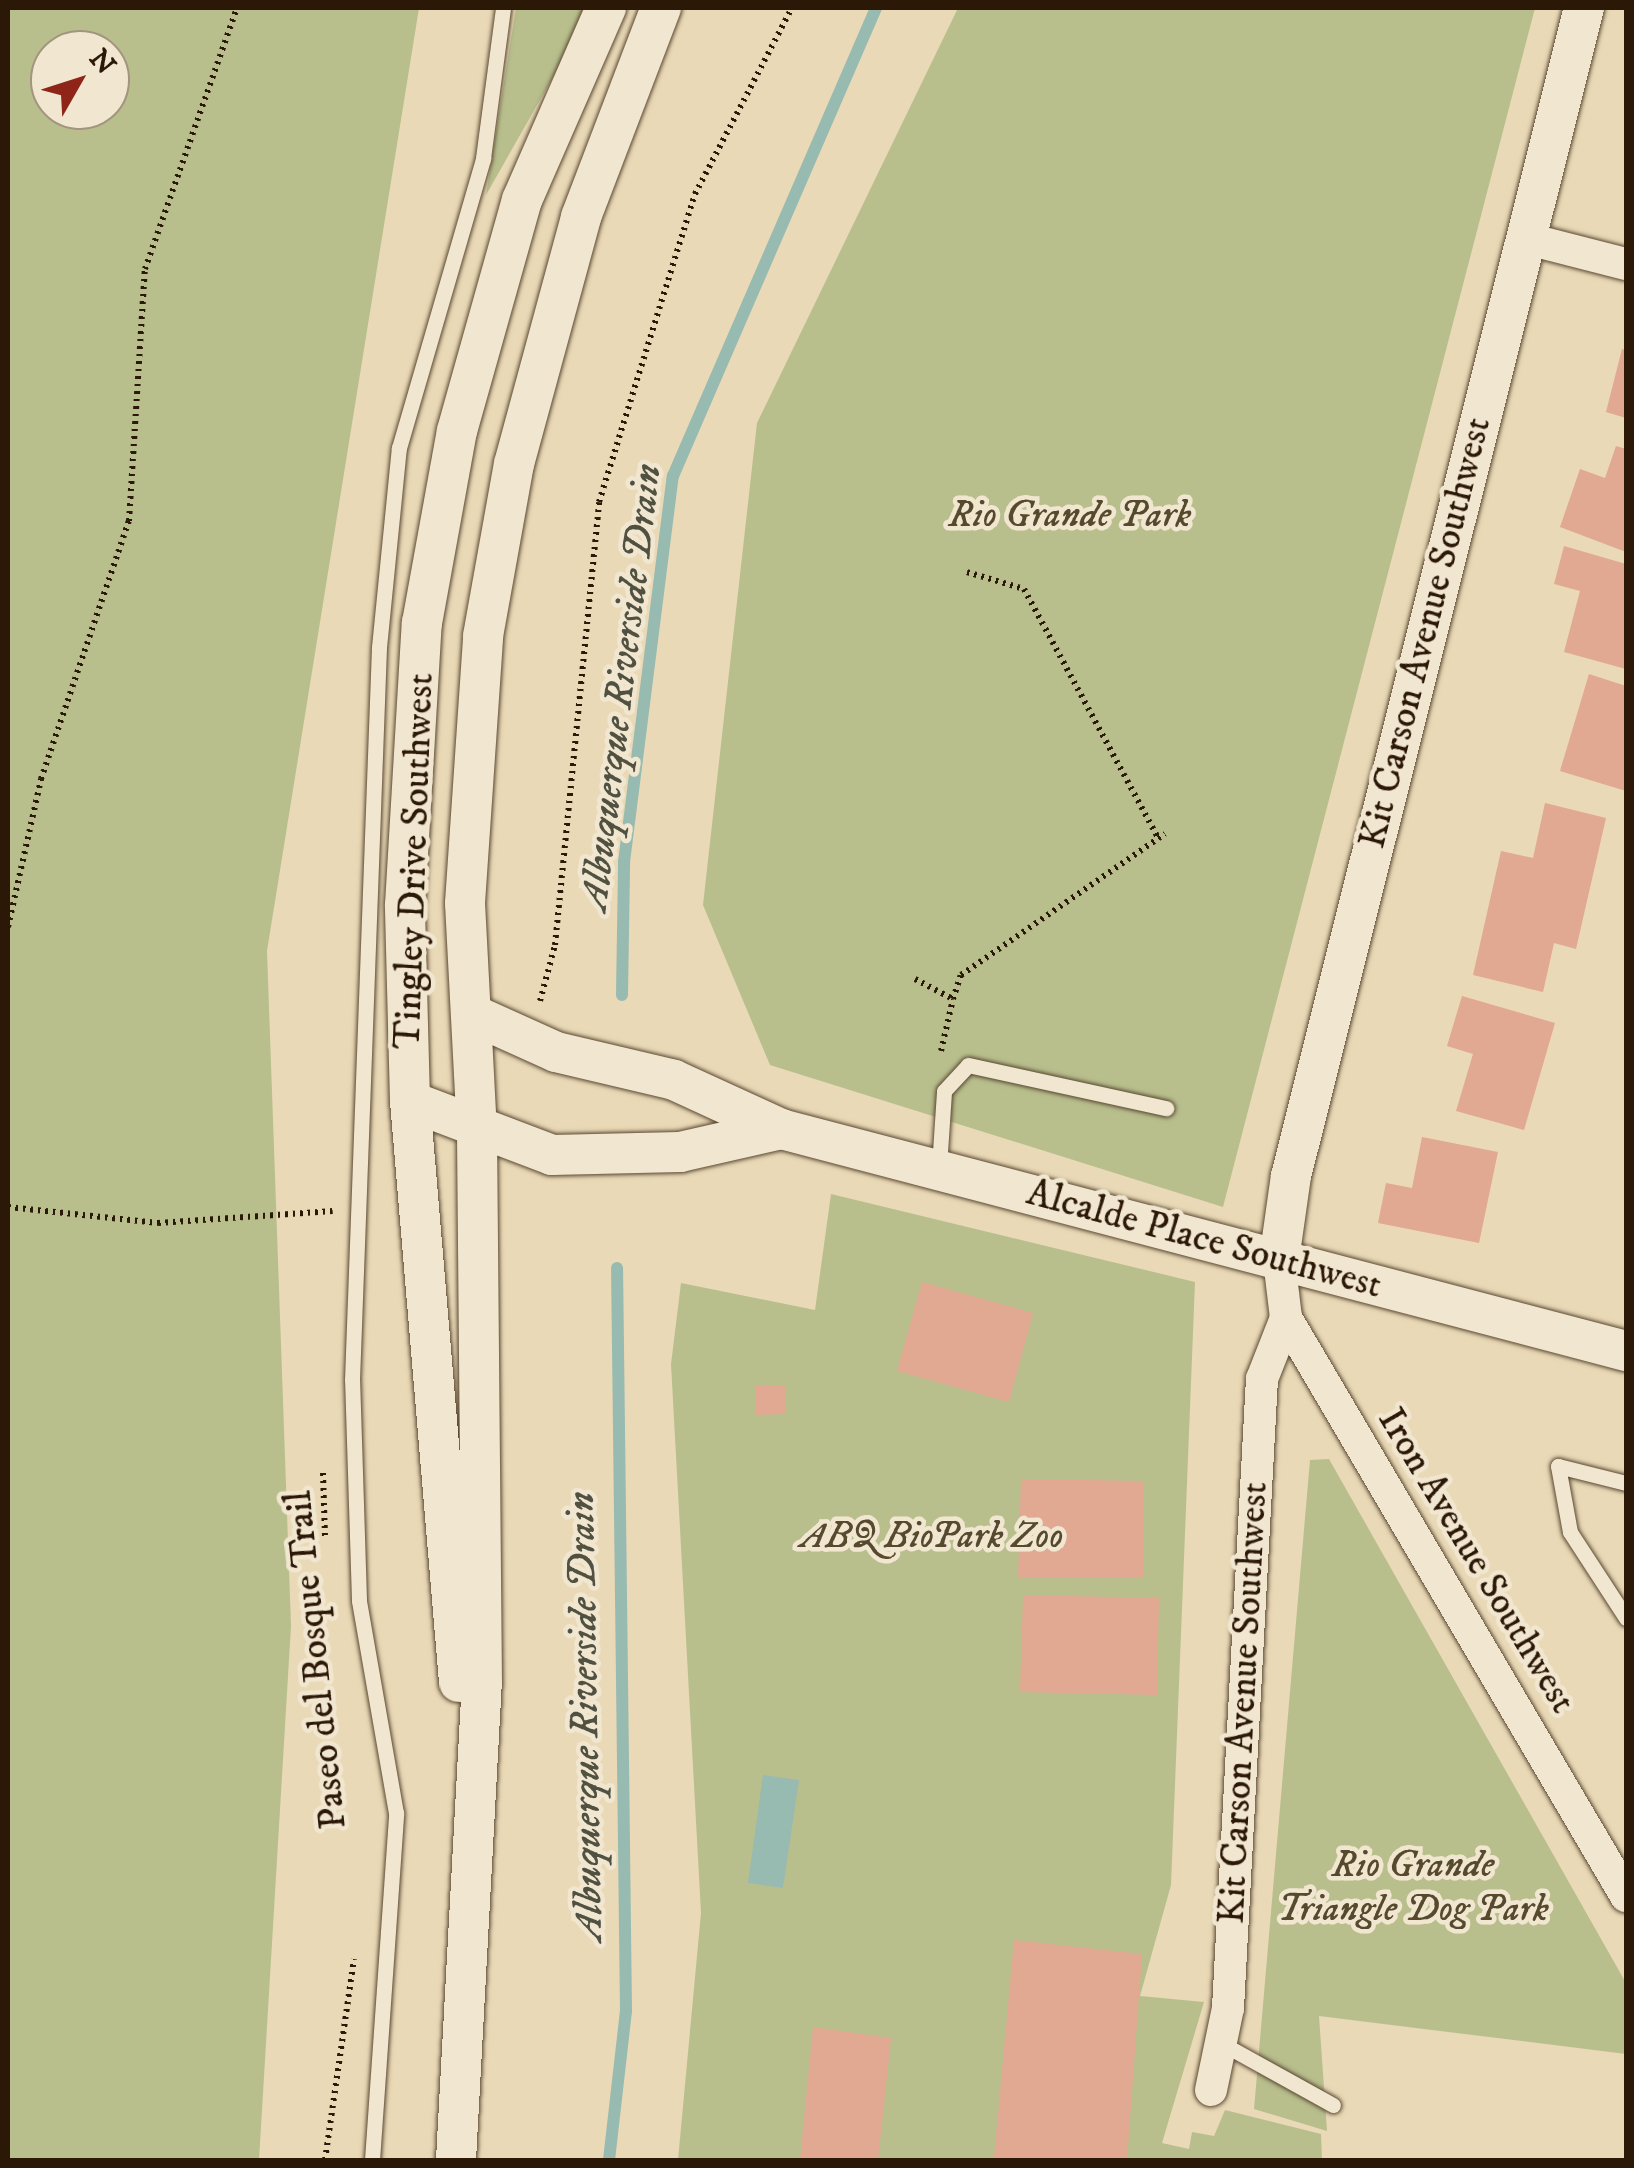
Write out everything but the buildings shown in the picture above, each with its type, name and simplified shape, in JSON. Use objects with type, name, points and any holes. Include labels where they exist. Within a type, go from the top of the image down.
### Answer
[{"type":"street","name":"Tingley Drive Southwest","points":[[470,1800],[410,1100],[406,905],[422,623],[458,432],[522,200],[606,8]]},
{"type":"street","name":"Tingley Drive Southwest","points":[[456,2160],[470,1800],[482,1684],[478,1132],[465,903],[482,636],[514,464],[581,216],[662,8]]},
{"type":"street","name":"Kit Carson Avenue Southwest","points":[[1278,1260],[1291,1176],[1584,8]]},
{"type":"street","points":[[1524,238],[1626,264]]},
{"type":"street","name":"Alcalde Place Southwest","points":[[474,1015],[538,1043],[674,1080],[781,1129],[1626,1351]]},
{"type":"street","name":"Alcalde Place Southwest","points":[[410,1100],[478,1132],[552,1155],[680,1152],[781,1129]]},
{"type":"street","name":"Iron Avenue Southwest","points":[[1278,1260],[1286,1318],[1626,1896]]},
{"type":"street","name":"Kit Carson Avenue Southwest","points":[[1210,2090],[1221,2042],[1262,1379],[1286,1318]]},
{"type":"lane","points":[[372,2160],[396,1814],[359,1600],[352,1380],[378,647],[399,448],[483,158],[503,8]]},
{"type":"lane","points":[[939,1171],[944,1091],[968,1065],[1166,1108]]},
{"type":"lane","points":[[1626,1482],[1558,1466],[1570,1532],[1626,1618]]},
{"type":"lane","points":[[1221,2042],[1333,2105]]},
{"type":"path","points":[[8,927],[41,779],[128,521],[145,269],[237,8]]},
{"type":"path","points":[[538,1043],[545,1017],[536,989],[555,945],[599,502],[695,194],[792,8]]},
{"type":"path","points":[[914,979],[953,999],[961,975],[1161,836],[1024,589],[967,572]]},
{"type":"path","points":[[8,1206],[158,1224],[331,1211],[330,1231]]},
{"type":"path","name":"Paseo del Bosque Trail","points":[[323,1464],[326,1550]]},
{"type":"path","points":[[325,2160],[356,1946]]},
{"type":"green space","points":[[8,8],[419,8],[267,951],[291,1626],[259,2160],[8,2160]]},
{"type":"green space","points":[[516,8],[592,8],[486,195]]},
{"type":"green space","name":"Rio Grande Park","points":[[958,8],[1535,8],[1223,1207],[770,1065],[703,905],[757,423]]},
{"type":"green space","name":"ABQ BioPark Zoo","points":[[831,1194],[1195,1282],[1171,1885],[1140,1996],[1204,2002],[1162,2143],[1189,2149],[1192,2132],[1214,2136],[1225,2110],[1321,2134],[1322,2160],[678,2160],[701,1913],[671,1364],[681,1283],[815,1310]]},
{"type":"green space","name":"Rio Grande Triangle Dog Park","points":[[1329,1459],[1626,1983],[1626,2054],[1319,2016],[1327,2131],[1254,2109],[1310,1460]]},
{"type":"water","points":[[763,1775],[799,1780],[783,1888],[748,1883]]},
{"type":"waterway","name":"Albuquerque Riverside Drain","points":[[622,995],[624,862],[673,476],[876,8]]},
{"type":"waterway","name":"Albuquerque Riverside Drain","points":[[609,2160],[626,2011],[617,1268]]}]
